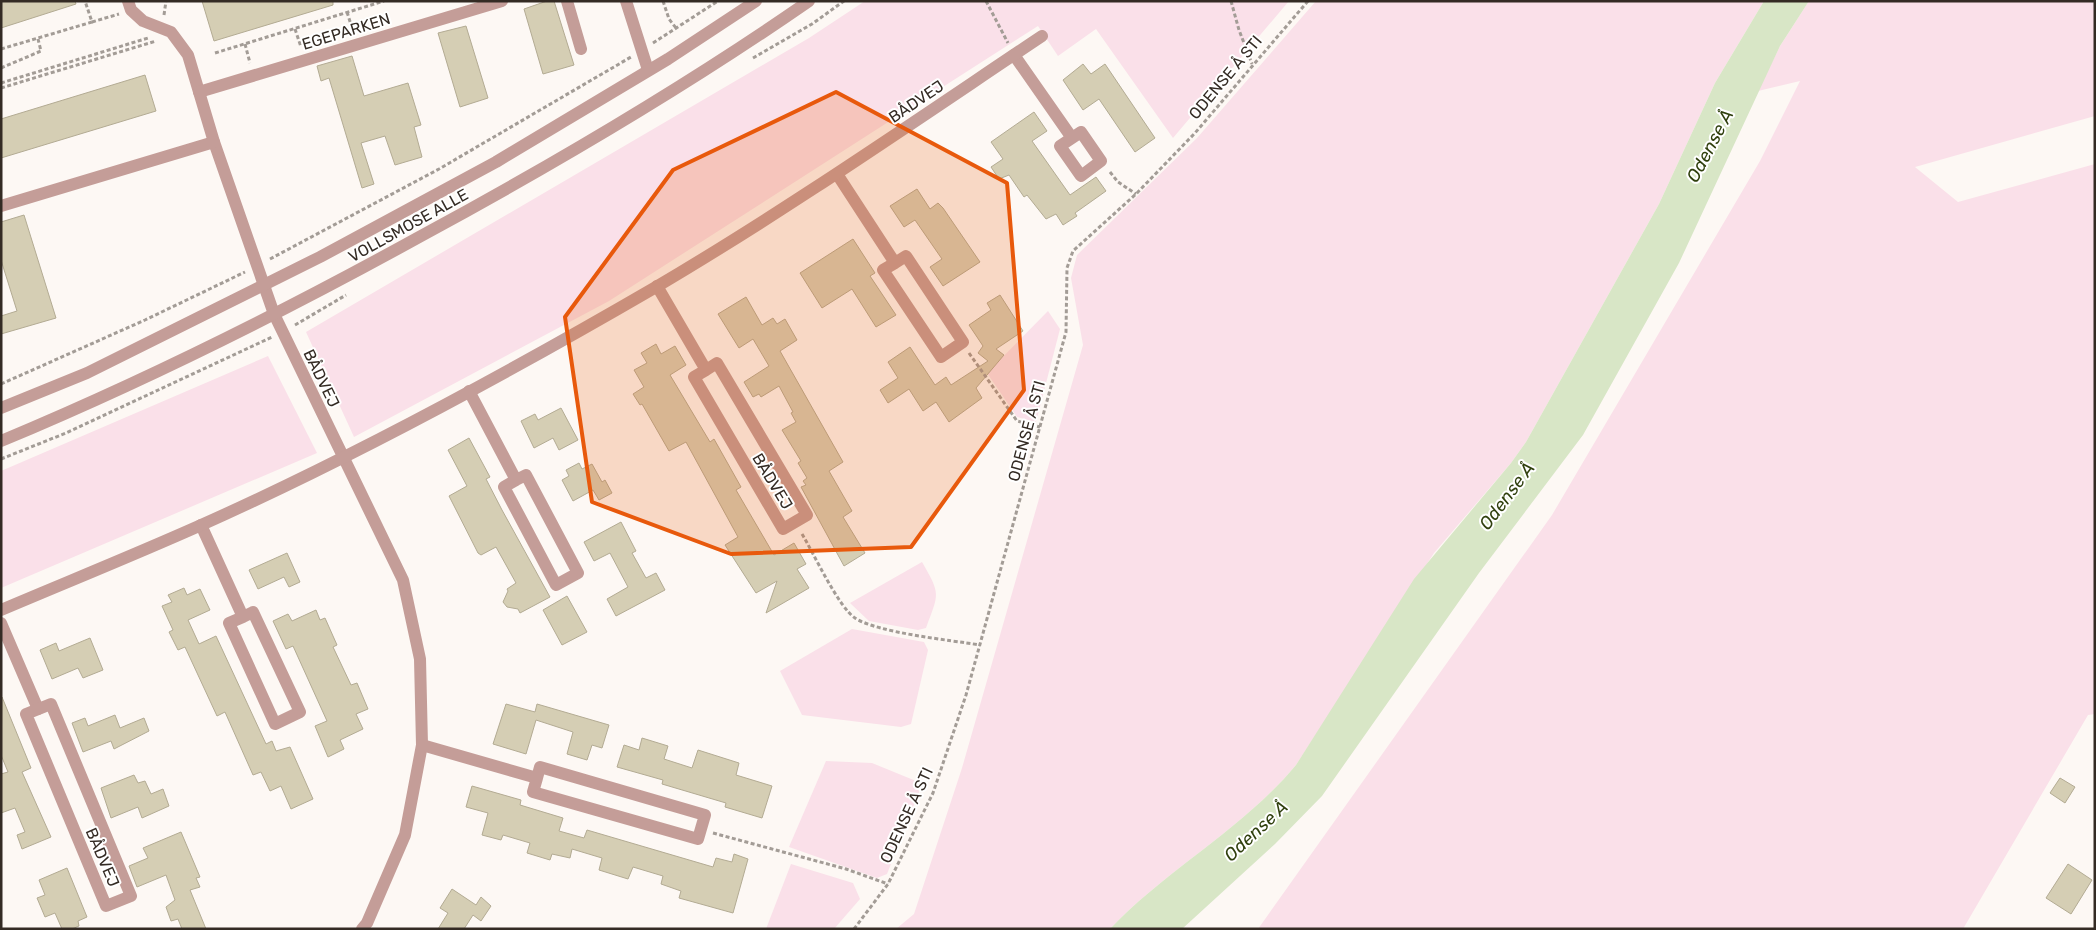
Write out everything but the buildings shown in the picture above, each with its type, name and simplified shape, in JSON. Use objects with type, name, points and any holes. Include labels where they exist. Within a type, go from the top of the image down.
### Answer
[{"type":"street","points":[[128,1],[131,10],[143,20],[162,27],[178,39],[188,55],[214,142],[274,314]]},
{"type":"street","name":"EGEPARKEN","points":[[199,92],[502,1]]},
{"type":"street","points":[[567,1],[581,48]]},
{"type":"street","points":[[626,1],[648,70]]},
{"type":"street","name":"VOLLSMOSE ALLE","points":[[1,408],[87,373],[320,257],[496,162],[648,70],[756,1]]},
{"type":"street","name":"VOLLSMOSE ALLE","points":[[1,440],[99,400],[274,314],[510,188],[684,83],[809,1]]},
{"type":"street","name":"BÅDVEJ","points":[[1,610],[201,525],[342,457],[469,391],[656,286],[837,174],[1042,36]]},
{"type":"street","points":[[1014,55],[1072,138]]},
{"type":"street","points":[[1081,132],[1101,161],[1081,176],[1060,146],[1072,138],[1081,132]]},
{"type":"street","points":[[1,206],[214,142]]},
{"type":"street","points":[[837,174],[895,263]]},
{"type":"street","points":[[906,256],[963,342],[941,357],[884,270],[895,263],[906,256]]},
{"type":"street","points":[[656,286],[706,370]]},
{"type":"street","name":"BÅDVEJ","points":[[274,314],[403,580],[420,659],[422,744],[405,835],[368,927]]},
{"type":"street","name":"BÅDVEJ","points":[[717,363],[807,515],[783,529],[694,377],[706,370],[717,363]]},
{"type":"street","points":[[469,391],[516,480]]},
{"type":"street","points":[[526,475],[578,573],[556,585],[504,487],[516,480],[526,475]]},
{"type":"street","points":[[201,525],[243,617]]},
{"type":"street","points":[[253,612],[300,712],[275,724],[229,623],[243,617],[253,612]]},
{"type":"street","points":[[1,623],[38,709]]},
{"type":"street","name":"BÅDVEJ","points":[[50,704],[130,896],[106,906],[26,714],[38,709],[50,704]]},
{"type":"street","points":[[422,744],[537,778]]},
{"type":"street","points":[[540,767],[705,815],[698,839],[533,792],[537,778],[540,767]]},
{"type":"path","points":[[85,1],[92,22]]},
{"type":"path","points":[[1,88],[158,41],[161,36],[166,1]]},
{"type":"path","points":[[215,53],[384,1]]},
{"type":"path","points":[[664,1],[669,19],[676,28]]},
{"type":"path","points":[[1,384],[146,320],[257,266],[439,169],[641,50],[718,1]]},
{"type":"path","points":[[986,1],[1014,55]]},
{"type":"path","points":[[1231,1],[1239,30],[1252,64]]},
{"type":"path","name":"ODENSE Å STI","points":[[854,929],[888,884],[933,793],[966,695],[1066,332],[1067,268],[1073,251],[1136,194],[1195,133],[1252,64],[1308,1]]},
{"type":"path","points":[[347,12],[357,45]]},
{"type":"path","points":[[1,49],[117,15]]},
{"type":"path","points":[[1,83],[153,36],[162,27]]},
{"type":"path","points":[[296,29],[305,61]]},
{"type":"path","points":[[1,68],[41,51],[38,39]]},
{"type":"path","points":[[1101,161],[1118,182],[1136,194]]},
{"type":"path","points":[[963,342],[976,366],[1017,421],[1040,427]]},
{"type":"path","points":[[795,522],[841,601],[854,618],[872,626],[980,645]]},
{"type":"path","points":[[700,829],[846,869],[888,884]]},
{"type":"highlighted area","points":[[836,92],[1007,183],[1024,390],[911,547],[731,554],[592,502],[565,317],[673,170]]},
{"type":"shaded area","points":[[865,1],[1289,1],[1173,138],[1096,29],[1058,56],[1038,26],[609,301],[354,437],[306,332],[809,38]]},
{"type":"shaded area","points":[[1316,1],[1764,1],[1715,83],[1659,204],[1526,442],[1511,463],[1434,553],[1296,765],[1275,788],[1229,829],[1132,907],[1110,929],[896,929],[914,914],[962,768],[1083,345],[1071,278],[1077,255],[1197,138]]},
{"type":"shaded area","points":[[1809,1],[2095,1],[2095,116],[1915,167],[1958,202],[2095,164],[2095,714],[2088,715],[1963,929],[1258,929],[1552,515],[1760,161],[1800,81],[1758,91],[1780,46]]},
{"type":"shaded area","points":[[1048,311],[1060,329],[1036,422],[1017,417],[987,373]]},
{"type":"shaded area","points":[[268,356],[317,453],[1,588],[1,471]]},
{"type":"shaded area","points":[[922,562],[932,581],[936,594],[934,608],[926,628],[918,630],[869,621],[850,603]]},
{"type":"shaded area","points":[[852,629],[924,642],[928,650],[911,724],[901,727],[802,715],[780,671]]},
{"type":"shaded area","points":[[826,761],[872,763],[916,781],[919,792],[887,874],[877,878],[789,847]]},
{"type":"shaded area","points":[[791,864],[853,883],[860,899],[834,929],[766,929]]},
{"type":"water","name":"Odense Å","points":[[1764,1],[1809,1],[1780,46],[1679,263],[1583,435],[1479,573],[1322,796],[1275,844],[1182,929],[1110,929],[1132,907],[1253,809],[1296,765],[1414,579],[1511,463],[1526,442],[1659,204],[1715,83]]}]
